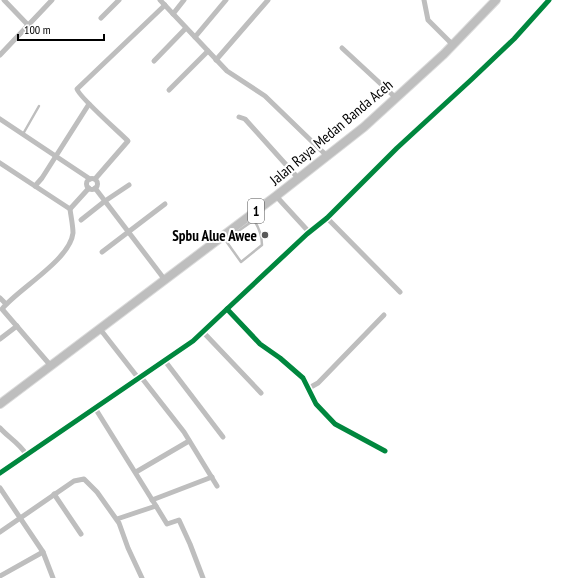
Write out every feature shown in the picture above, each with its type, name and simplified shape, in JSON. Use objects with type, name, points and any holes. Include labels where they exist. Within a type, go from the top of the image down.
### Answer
[{"type":"highway","name":"Jalan Raya Medan Banda Aceh","points":[[0,404],[165,280],[252,218],[276,196],[364,126],[396,98],[496,0]]},
{"type":"street","points":[[4,0],[28,25]]},
{"type":"street","points":[[1,51],[52,0]]},
{"type":"street","points":[[101,18],[119,0]]},
{"type":"street","points":[[160,0],[226,71],[265,96],[327,156]]},
{"type":"street","points":[[173,14],[184,0]]},
{"type":"street","points":[[195,37],[226,0]]},
{"type":"street","points":[[216,60],[268,0]]},
{"type":"street","points":[[424,0],[428,20],[452,44]]},
{"type":"street","points":[[0,472],[165,361],[204,332],[308,232],[326,218],[397,148],[514,39],[549,0]]},
{"type":"street","points":[[89,188],[87,183],[128,142],[77,92],[77,89],[165,5]]},
{"type":"street","points":[[154,61],[186,28]]},
{"type":"street","points":[[342,48],[396,98]]},
{"type":"street","points":[[169,90],[208,52]]},
{"type":"street","points":[[35,186],[89,104]]},
{"type":"street","points":[[239,117],[245,119],[298,178]]},
{"type":"street","points":[[0,119],[98,183],[95,188]]},
{"type":"street","points":[[0,163],[70,209]]},
{"type":"street","points":[[81,220],[105,201],[129,185]]},
{"type":"street","points":[[51,366],[17,326],[2,311],[2,309],[44,272],[68,246],[72,234],[70,209],[89,188],[95,188]]},
{"type":"street","points":[[95,188],[165,280]]},
{"type":"street","points":[[276,196],[308,232]]},
{"type":"street","points":[[102,252],[165,204]]},
{"type":"street","points":[[326,218],[400,292]]},
{"type":"street","points":[[0,298],[6,304]]},
{"type":"street","points":[[227,309],[260,344],[295,369],[303,378],[316,404],[334,424],[385,451]]},
{"type":"street","points":[[309,388],[318,383],[384,315]]},
{"type":"street","points":[[0,339],[17,326]]},
{"type":"street","points":[[100,329],[189,441],[217,486]]},
{"type":"street","points":[[204,332],[261,393]]},
{"type":"street","points":[[165,361],[223,437]]},
{"type":"street","points":[[94,408],[136,472],[167,524],[180,521],[203,578]]},
{"type":"street","points":[[0,428],[6,435],[18,443],[26,454]]},
{"type":"street","points":[[136,472],[189,441]]},
{"type":"street","points":[[152,500],[212,477]]},
{"type":"street","points":[[0,532],[74,480],[84,479],[97,492],[117,519],[142,578]]},
{"type":"street","points":[[0,488],[43,552],[53,578]]},
{"type":"street","points":[[54,494],[81,534]]},
{"type":"street","points":[[117,519],[156,506]]},
{"type":"street","points":[[0,576],[43,552]]},
{"type":"lane","points":[[23,134],[39,106]]},
{"type":"lane","points":[[252,218],[261,233],[262,245],[241,262],[226,241],[252,218]]},
{"type":"cycle path","points":[[227,309],[307,234],[327,218],[397,148],[514,39],[549,0]]},
{"type":"cycle path","points":[[0,473],[193,341],[227,309],[260,344],[280,358],[303,378],[316,404],[335,424],[385,451]]},
{"type":"place","name":"Spbu Alue Awee","points":[[265,235]]}]
